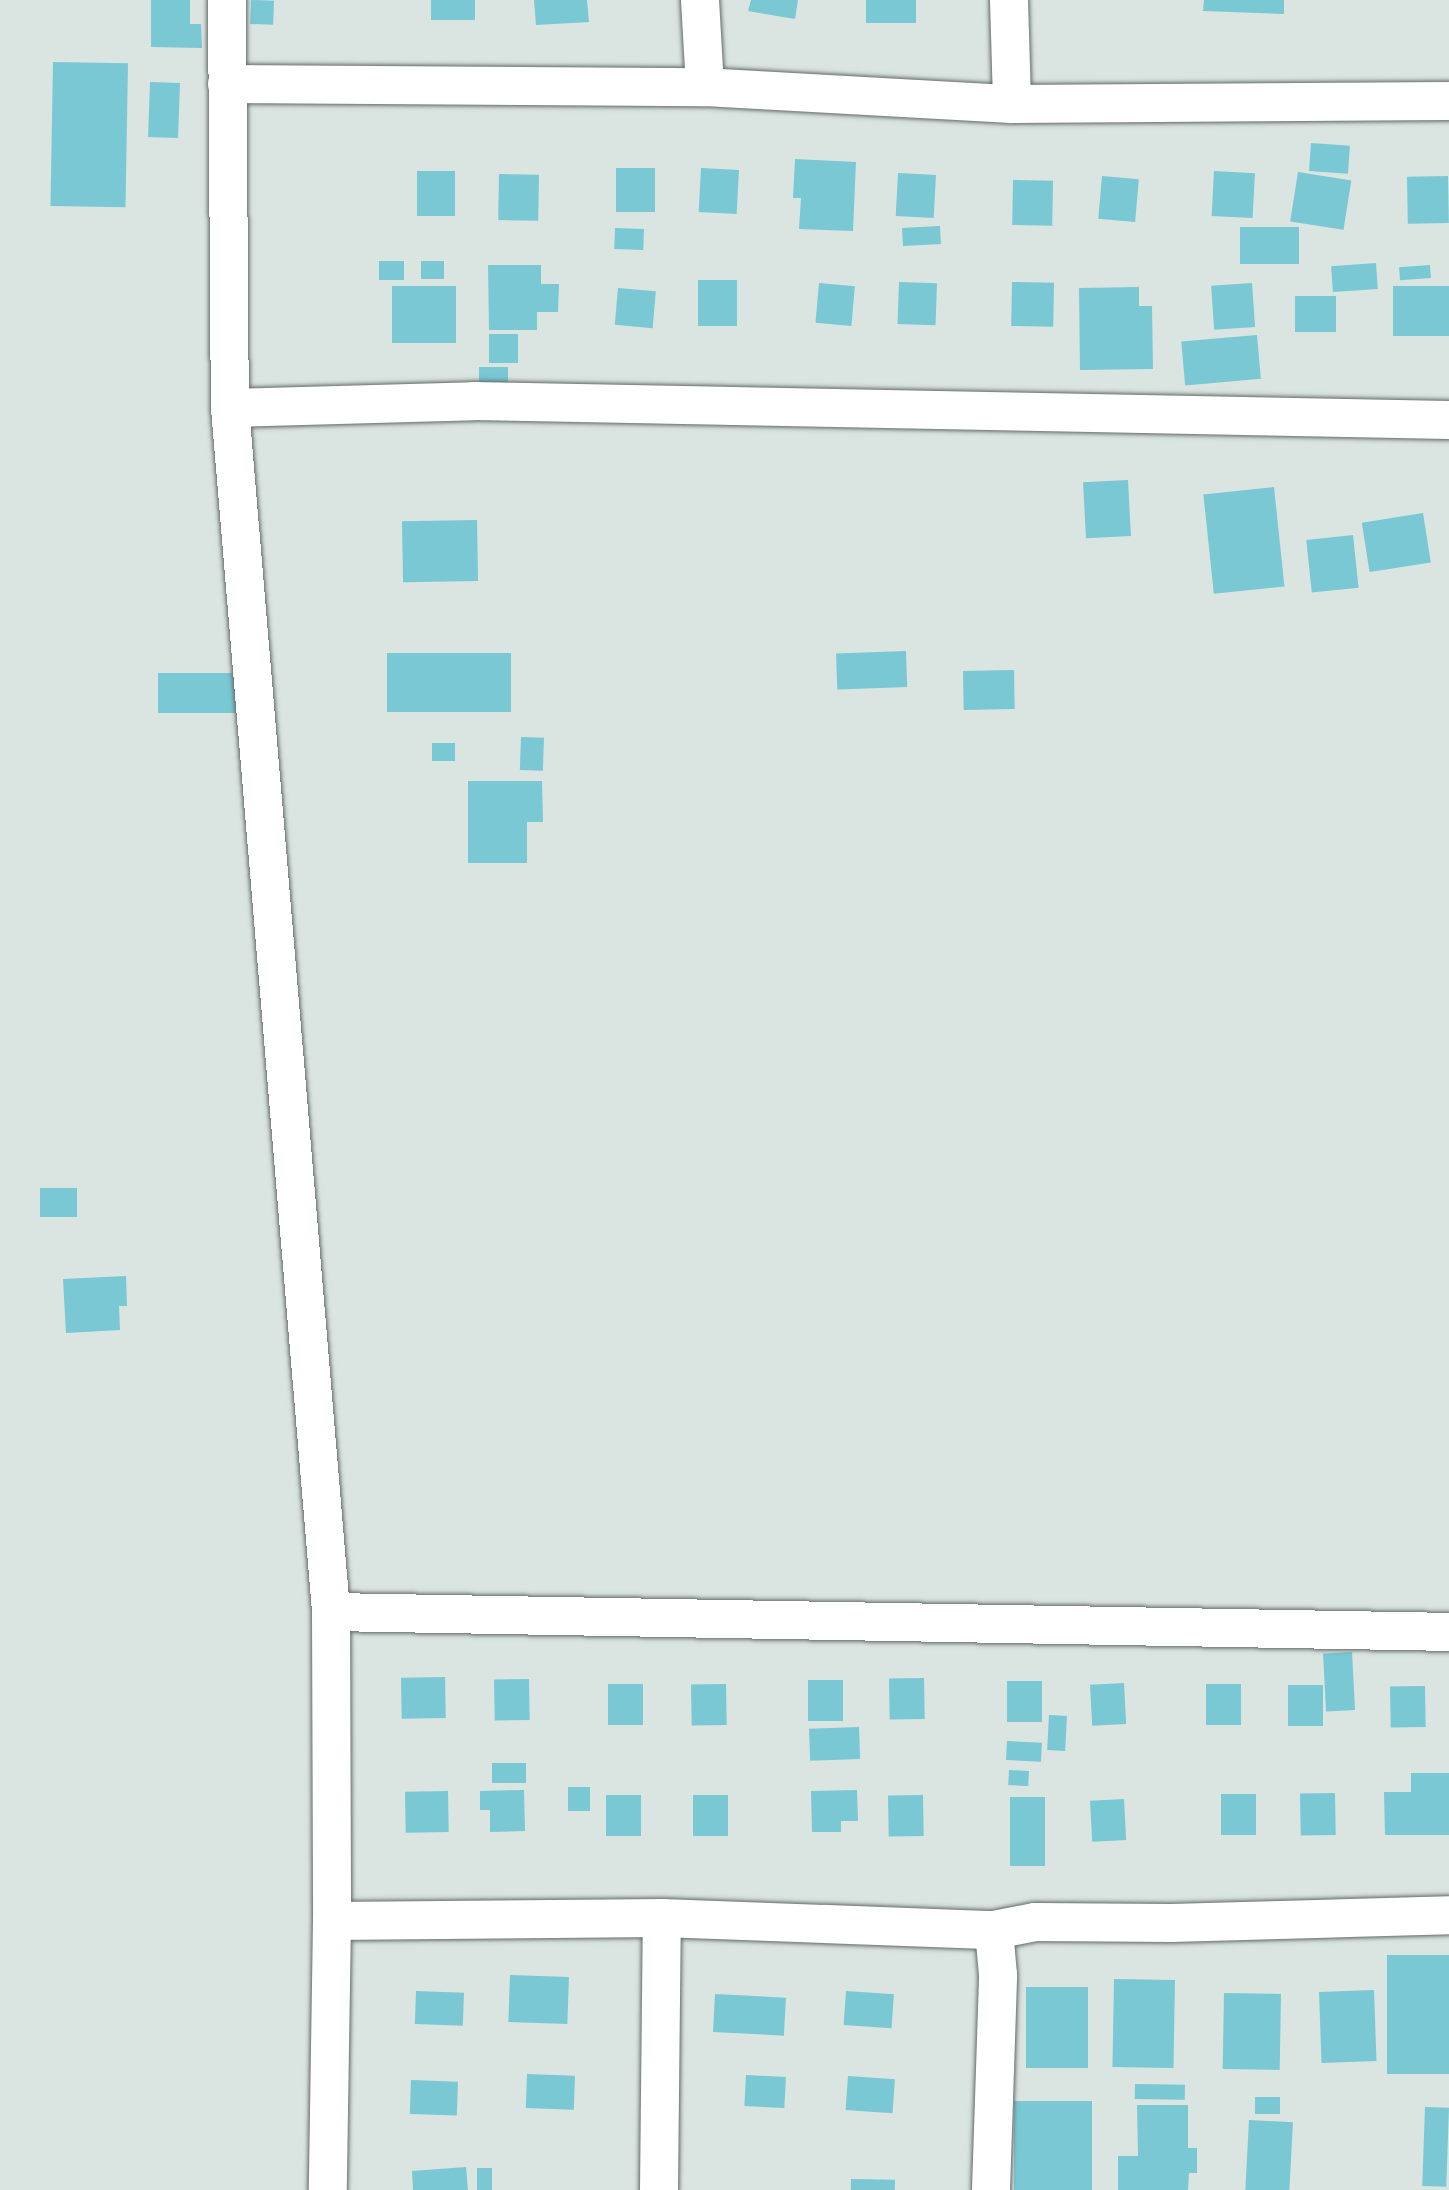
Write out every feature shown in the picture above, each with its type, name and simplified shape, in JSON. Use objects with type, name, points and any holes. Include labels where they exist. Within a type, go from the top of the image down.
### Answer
[{"type":"street","points":[[227,0],[230,408],[331,1612],[332,1921],[328,2190]]},
{"type":"street","points":[[700,0],[705,87]]},
{"type":"street","points":[[1009,0],[1012,104]]},
{"type":"street","points":[[227,84],[705,87],[1012,104],[1449,101]]},
{"type":"street","points":[[230,408],[474,401],[1449,420]]},
{"type":"street","points":[[331,1612],[1449,1632]]},
{"type":"street","points":[[332,1921],[662,1918],[994,1930],[1035,1922],[1171,1923],[1449,1914]]},
{"type":"street","points":[[659,2190],[662,1918]]},
{"type":"street","points":[[991,2190],[998,1975],[994,1930]]},
{"type":"building","points":[[151,0],[190,0],[190,24],[201,24],[202,48],[151,47]]},
{"type":"building","points":[[251,0],[274,1],[273,25],[250,24]]},
{"type":"building","points":[[431,0],[475,0],[475,20],[431,20]]},
{"type":"building","points":[[534,0],[587,0],[589,22],[536,25]]},
{"type":"building","points":[[751,0],[798,0],[795,19],[748,11]]},
{"type":"building","points":[[866,0],[916,0],[916,23],[866,23]]},
{"type":"building","points":[[1204,0],[1284,0],[1284,14],[1203,11]]},
{"type":"building","points":[[53,62],[128,63],[125,207],[50,206]]},
{"type":"building","points":[[150,82],[180,83],[178,138],[148,137]]},
{"type":"building","points":[[1311,143],[1350,146],[1348,174],[1309,171]]},
{"type":"building","points":[[795,159],[856,162],[853,231],[799,229],[801,198],[793,198]]},
{"type":"building","points":[[616,168],[655,168],[655,212],[616,212]]},
{"type":"building","points":[[701,168],[739,170],[737,214],[699,212]]},
{"type":"building","points":[[417,171],[455,171],[455,216],[417,216]]},
{"type":"building","points":[[1214,171],[1255,173],[1253,218],[1212,216]]},
{"type":"building","points":[[1298,172],[1351,180],[1344,230],[1290,221]]},
{"type":"building","points":[[898,173],[936,175],[934,218],[896,216]]},
{"type":"building","points":[[499,174],[539,175],[538,221],[498,220]]},
{"type":"building","points":[[1102,176],[1139,179],[1135,222],[1098,219]]},
{"type":"building","points":[[1448,176],[1449,223],[1408,224],[1407,177]]},
{"type":"building","points":[[1013,180],[1053,181],[1052,226],[1012,225]]},
{"type":"building","points":[[940,226],[941,244],[903,246],[902,228]]},
{"type":"building","points":[[1240,227],[1299,227],[1299,264],[1240,264]]},
{"type":"building","points":[[615,228],[644,229],[643,250],[614,249]]},
{"type":"building","points":[[379,261],[404,261],[404,280],[379,280]]},
{"type":"building","points":[[421,261],[444,261],[444,279],[421,279]]},
{"type":"building","points":[[1376,263],[1378,289],[1333,292],[1331,266]]},
{"type":"building","points":[[488,265],[541,265],[541,284],[559,284],[558,312],[537,312],[537,330],[489,330]]},
{"type":"building","points":[[1430,265],[1431,278],[1400,280],[1399,267]]},
{"type":"building","points":[[698,280],[737,280],[737,326],[698,326]]},
{"type":"building","points":[[899,282],[937,283],[936,325],[898,324]]},
{"type":"building","points":[[1012,282],[1054,283],[1053,327],[1011,326]]},
{"type":"building","points":[[819,283],[855,286],[851,326],[816,323]]},
{"type":"building","points":[[1252,283],[1255,327],[1214,330],[1211,286]]},
{"type":"building","points":[[392,286],[456,286],[456,343],[392,343]]},
{"type":"building","points":[[1393,286],[1449,286],[1449,336],[1393,336]]},
{"type":"building","points":[[1139,287],[1139,306],[1152,306],[1153,369],[1080,370],[1079,288]]},
{"type":"building","points":[[618,288],[656,291],[653,328],[615,325]]},
{"type":"building","points":[[1295,296],[1336,296],[1336,332],[1295,332]]},
{"type":"building","points":[[489,334],[518,334],[518,363],[489,363]]},
{"type":"building","points":[[1257,335],[1261,379],[1185,385],[1181,342]]},
{"type":"building","points":[[479,367],[508,367],[508,389],[479,389]]},
{"type":"building","points":[[1128,480],[1131,536],[1086,538],[1083,482]]},
{"type":"building","points":[[1274,487],[1284,586],[1214,594],[1203,494]]},
{"type":"building","points":[[1423,513],[1431,562],[1370,572],[1362,523]]},
{"type":"building","points":[[477,520],[478,581],[403,582],[402,521]]},
{"type":"building","points":[[1353,535],[1359,588],[1312,593],[1306,540]]},
{"type":"building","points":[[906,651],[907,687],[837,689],[836,653]]},
{"type":"building","points":[[387,653],[511,653],[511,712],[387,712]]},
{"type":"building","points":[[1014,670],[1015,709],[964,710],[963,671]]},
{"type":"building","points":[[158,673],[269,673],[269,713],[158,713]]},
{"type":"building","points":[[521,737],[544,738],[543,771],[520,770]]},
{"type":"building","points":[[432,743],[455,743],[455,761],[432,761]]},
{"type":"building","points":[[468,781],[542,781],[543,822],[527,822],[527,863],[468,863]]},
{"type":"building","points":[[40,1188],[77,1188],[77,1217],[40,1217]]},
{"type":"building","points":[[126,1276],[127,1306],[119,1306],[120,1330],[66,1333],[63,1279]]},
{"type":"building","points":[[1352,1652],[1355,1710],[1326,1711],[1323,1654]]},
{"type":"building","points":[[445,1677],[446,1718],[402,1719],[401,1678]]},
{"type":"building","points":[[924,1678],[925,1719],[890,1720],[889,1679]]},
{"type":"building","points":[[529,1679],[530,1720],[495,1721],[494,1680]]},
{"type":"building","points":[[808,1680],[843,1680],[843,1721],[808,1721]]},
{"type":"building","points":[[1007,1681],[1042,1681],[1042,1722],[1007,1722]]},
{"type":"building","points":[[1124,1683],[1126,1724],[1092,1726],[1090,1685]]},
{"type":"building","points":[[608,1684],[643,1684],[643,1725],[608,1725]]},
{"type":"building","points":[[726,1684],[727,1725],[692,1726],[691,1685]]},
{"type":"building","points":[[1206,1684],[1241,1684],[1241,1725],[1206,1725]]},
{"type":"building","points":[[1288,1685],[1323,1685],[1323,1726],[1288,1726]]},
{"type":"building","points":[[1425,1686],[1426,1727],[1391,1728],[1390,1687]]},
{"type":"building","points":[[1049,1715],[1067,1716],[1065,1751],[1047,1750]]},
{"type":"building","points":[[859,1727],[860,1759],[810,1761],[809,1729]]},
{"type":"building","points":[[1007,1741],[1042,1743],[1041,1762],[1006,1760]]},
{"type":"building","points":[[492,1763],[526,1763],[526,1783],[492,1783]]},
{"type":"building","points":[[1009,1770],[1029,1771],[1028,1786],[1008,1785]]},
{"type":"building","points":[[1411,1773],[1449,1773],[1449,1835],[1385,1835],[1384,1792],[1411,1792]]},
{"type":"building","points":[[568,1787],[590,1787],[590,1811],[568,1811]]},
{"type":"building","points":[[524,1790],[525,1831],[490,1832],[490,1810],[480,1810],[480,1791]]},
{"type":"building","points":[[857,1790],[858,1821],[841,1821],[841,1832],[812,1832],[811,1791]]},
{"type":"building","points":[[448,1791],[449,1832],[406,1833],[405,1792]]},
{"type":"building","points":[[1335,1793],[1336,1835],[1301,1836],[1300,1794]]},
{"type":"building","points":[[1221,1794],[1256,1794],[1256,1835],[1221,1835]]},
{"type":"building","points":[[606,1795],[641,1795],[641,1836],[606,1836]]},
{"type":"building","points":[[693,1795],[728,1795],[728,1836],[693,1836]]},
{"type":"building","points":[[923,1795],[924,1836],[889,1837],[888,1796]]},
{"type":"building","points":[[1010,1797],[1045,1797],[1045,1866],[1010,1866]]},
{"type":"building","points":[[1124,1799],[1126,1840],[1092,1842],[1090,1801]]},
{"type":"building","points":[[1387,1955],[1449,1955],[1449,2074],[1387,2074]]},
{"type":"building","points":[[510,1975],[569,1977],[567,2024],[508,2022]]},
{"type":"building","points":[[1114,1979],[1175,1980],[1173,2068],[1112,2067]]},
{"type":"building","points":[[1026,1987],[1088,1987],[1088,2068],[1026,2068]]},
{"type":"building","points":[[1374,1990],[1376,2061],[1322,2063],[1319,1992]]},
{"type":"building","points":[[416,1991],[464,1993],[463,2026],[415,2024]]},
{"type":"building","points":[[846,1991],[894,1994],[892,2028],[844,2025]]},
{"type":"building","points":[[1224,1993],[1281,1994],[1280,2070],[1223,2069]]},
{"type":"building","points":[[715,1994],[786,1998],[784,2036],[713,2032]]},
{"type":"building","points":[[527,2074],[575,2076],[574,2110],[526,2108]]},
{"type":"building","points":[[746,2075],[786,2077],[784,2108],[744,2106]]},
{"type":"building","points":[[848,2076],[895,2079],[893,2113],[846,2110]]},
{"type":"building","points":[[411,2080],[458,2082],[457,2116],[410,2114]]},
{"type":"building","points":[[1135,2084],[1185,2085],[1185,2100],[1135,2099]]},
{"type":"building","points":[[1255,2097],[1280,2097],[1280,2114],[1255,2114]]},
{"type":"building","points":[[1014,2101],[1092,2101],[1092,2190],[1014,2190]]},
{"type":"building","points":[[1137,2105],[1188,2105],[1188,2148],[1197,2148],[1197,2173],[1189,2173],[1188,2190],[1118,2190],[1118,2156],[1138,2156]]},
{"type":"building","points":[[1425,2107],[1449,2108],[1446,2187],[1422,2186]]},
{"type":"building","points":[[1249,2120],[1293,2122],[1289,2190],[1245,2190]]},
{"type":"building","points":[[466,2167],[468,2190],[413,2190],[412,2171]]},
{"type":"building","points":[[477,2168],[492,2168],[492,2190],[477,2190]]},
{"type":"building","points":[[851,2179],[895,2180],[895,2190],[851,2190]]}]
